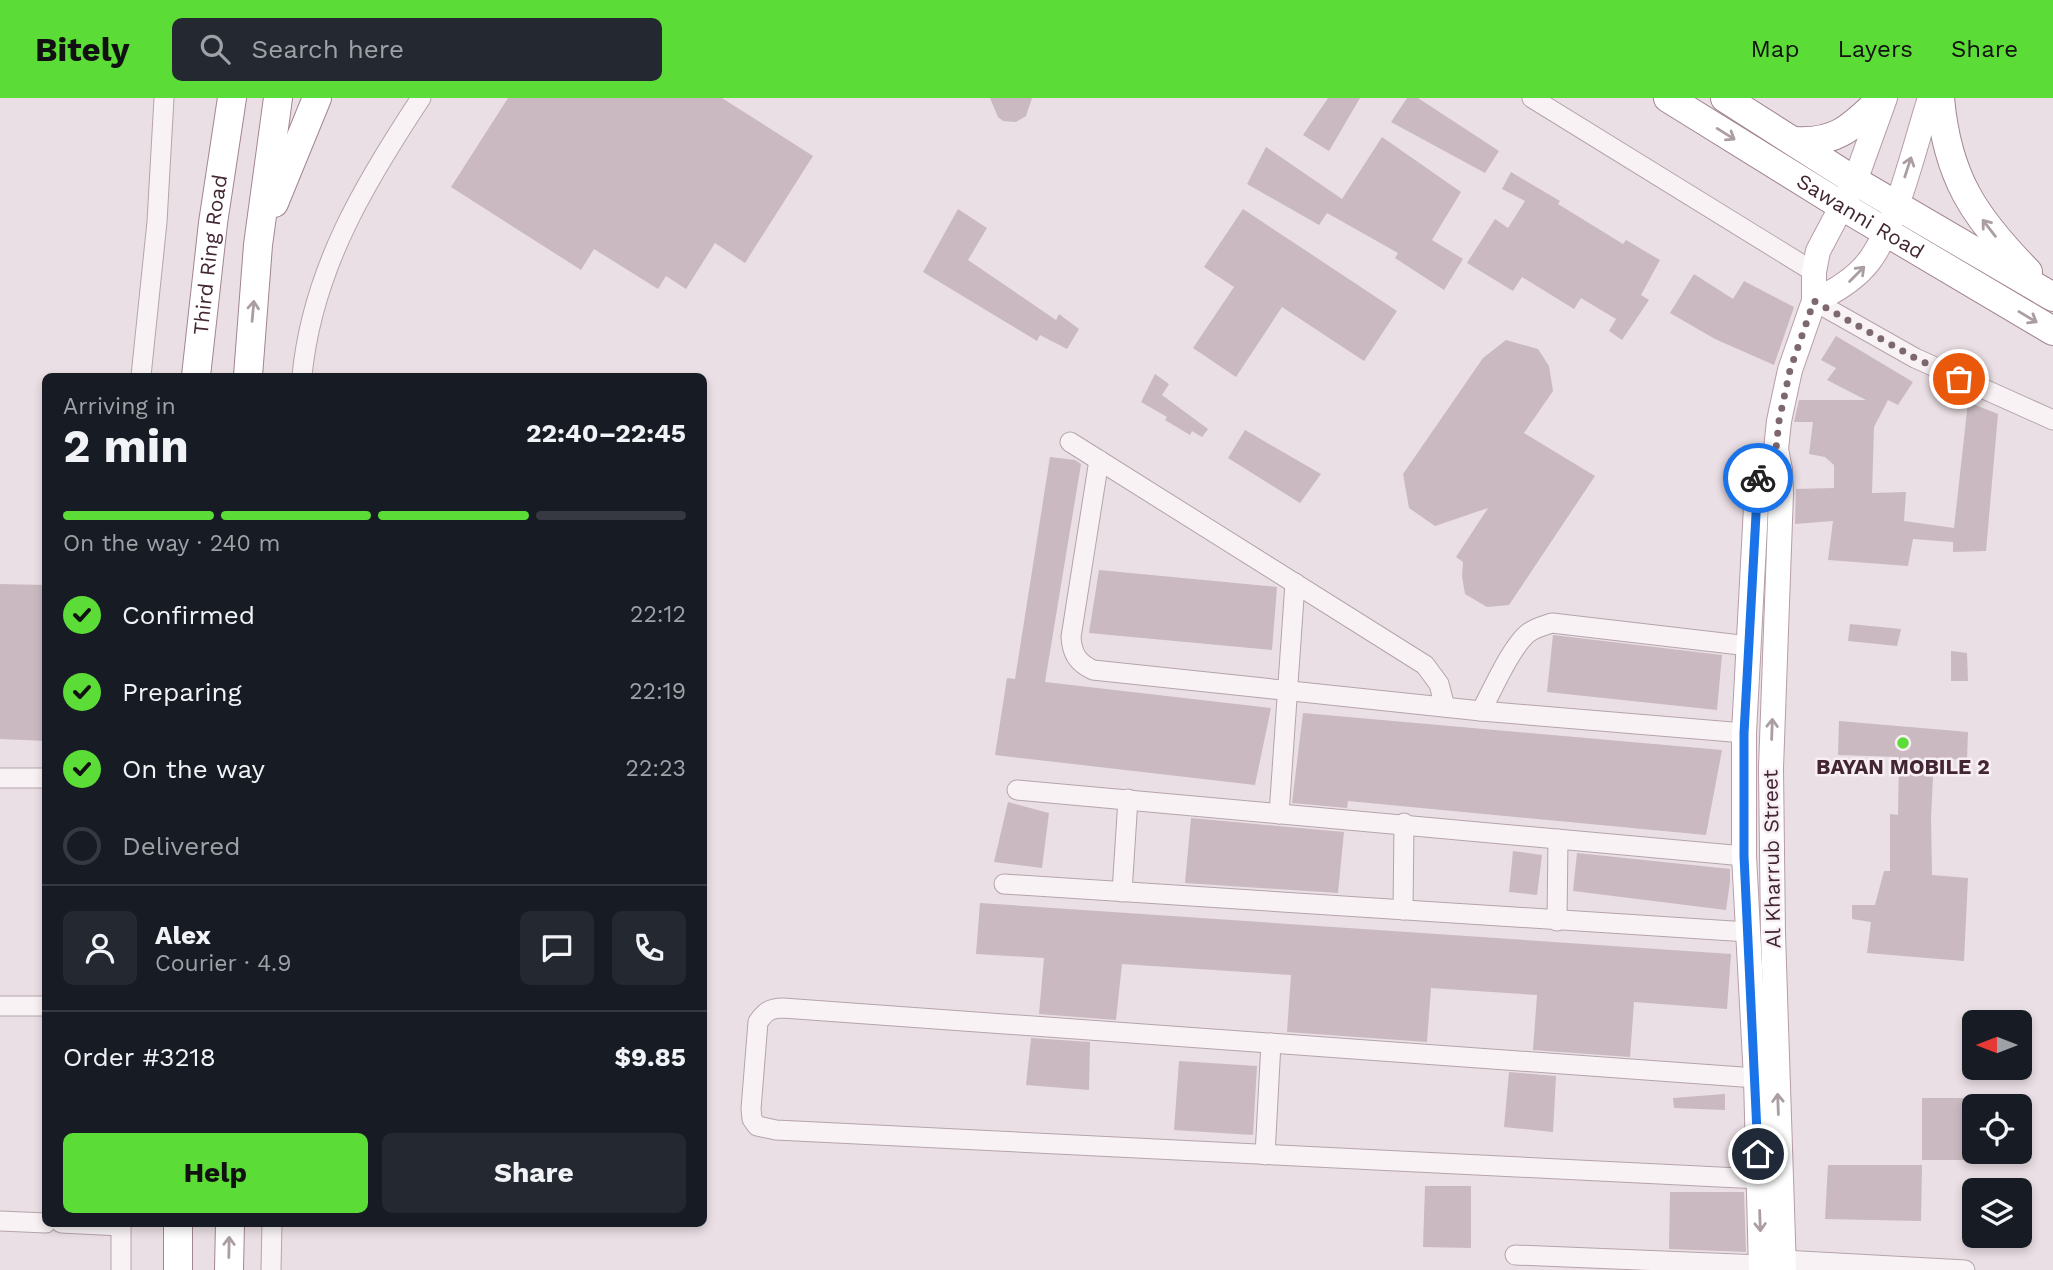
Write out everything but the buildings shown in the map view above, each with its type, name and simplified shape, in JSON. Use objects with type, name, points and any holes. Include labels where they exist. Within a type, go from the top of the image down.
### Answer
[{"type":"highway","name":"Third Ring Road","points":[[196,373],[213,223],[232,98]]},
{"type":"highway","points":[[248,373],[258,245],[278,98]]},
{"type":"highway","points":[[258,245],[294,98]]},
{"type":"highway","points":[[258,245],[317,98]]},
{"type":"highway","name":"Sawanni Road","points":[[1668,98],[1842,206],[2053,331]]},
{"type":"highway","name":"Sawanni Road","points":[[1725,98],[1855,181],[2052,297]]},
{"type":"highway","points":[[1794,141],[1828,139],[1844,132],[1883,98]]},
{"type":"highway","points":[[1940,98],[1943,132],[1953,169],[1970,204],[1993,234],[2052,297]]},
{"type":"highway","points":[[178,1227],[178,1270]]},
{"type":"highway","points":[[229,1270],[230,1227]]},
{"type":"main road","name":"Al Kharrub Street","points":[[1772,1266],[1771,768],[1781,493],[1776,449],[1790,370],[1814,301],[1814,272],[1822,241],[1855,181],[1883,98]]},
{"type":"main road","points":[[1814,301],[1835,291],[1871,259],[1896,205],[1930,98]]},
{"type":"main road","name":"Al Kharrub Street","points":[[1772,1266],[1759,1179],[1744,856],[1744,733],[1757,488],[1763,466],[1776,449]]},
{"type":"main road","points":[[1744,767],[1771,768]]},
{"type":"street","points":[[141,373],[157,222],[164,98]]},
{"type":"street","points":[[302,373],[305,348],[317,297],[337,241],[363,190],[421,98]]},
{"type":"street","points":[[1532,98],[1814,272]]},
{"type":"street","points":[[1814,301],[1915,358],[2053,420]]},
{"type":"street","points":[[1070,442],[1425,665],[1439,684],[1444,707]]},
{"type":"street","points":[[1100,460],[1071,637],[1076,658],[1083,666],[1093,670],[1481,711],[1744,733]]},
{"type":"street","points":[[1279,814],[1295,583]]},
{"type":"street","points":[[1481,711],[1517,646],[1526,635],[1538,627],[1552,623],[1749,646]]},
{"type":"street","points":[[0,778],[42,778]]},
{"type":"street","points":[[1017,790],[1404,823],[1744,856]]},
{"type":"street","points":[[1122,892],[1128,799]]},
{"type":"street","points":[[1403,910],[1404,823]]},
{"type":"street","points":[[1557,920],[1558,839]]},
{"type":"street","points":[[1004,884],[1748,932]]},
{"type":"street","points":[[0,1006],[42,1006]]},
{"type":"street","points":[[1756,1078],[772,1008],[758,1021],[751,1109],[752,1119],[757,1126],[776,1130],[1759,1179]]},
{"type":"street","points":[[1265,1155],[1271,1043]]},
{"type":"street","points":[[0,1221],[42,1223]]},
{"type":"street","points":[[121,1227],[121,1270]]},
{"type":"street","points":[[271,1270],[272,1227]]},
{"type":"street","points":[[1515,1255],[1772,1266],[1965,1270]]},
{"type":"way so far","points":[[1758,478],[1769,456],[1776,449],[1790,370],[1814,301],[1915,358],[1959,379]]},
{"type":"place","name":"BAYAN MOBILE 2","points":[[1903,743]]},
{"type":"route","points":[[1758,478],[1744,733],[1744,856],[1758,1154]]}]
